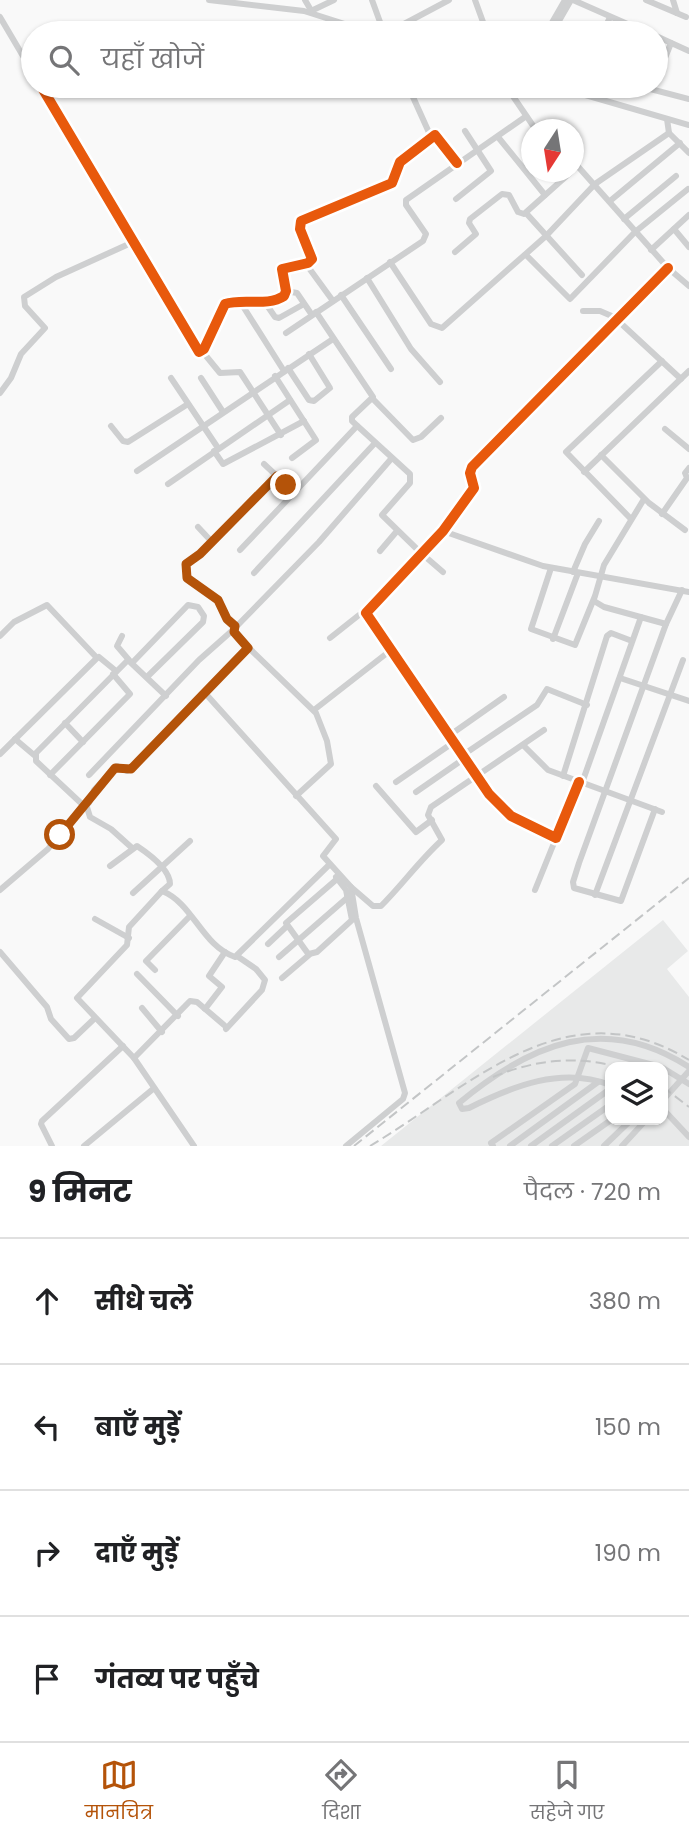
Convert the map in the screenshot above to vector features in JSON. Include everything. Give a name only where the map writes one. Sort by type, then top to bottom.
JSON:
[{"type":"street","points":[[209,0],[312,12],[338,21]]},
{"type":"street","points":[[305,0],[312,12]]},
{"type":"street","points":[[312,12],[334,0]]},
{"type":"street","points":[[372,0],[381,21]]},
{"type":"street","points":[[409,21],[449,0]]},
{"type":"street","points":[[475,0],[483,21]]},
{"type":"street","points":[[552,21],[565,0]]},
{"type":"street","points":[[559,21],[572,0],[619,21]]},
{"type":"street","points":[[590,9],[596,0]]},
{"type":"street","points":[[646,0],[686,17]]},
{"type":"street","points":[[673,0],[677,13]]},
{"type":"street","points":[[0,17],[21,53]]},
{"type":"street","points":[[608,21],[610,17]]},
{"type":"street","points":[[668,42],[689,51]]},
{"type":"street","points":[[668,50],[671,43]]},
{"type":"street","points":[[668,93],[689,99]]},
{"type":"street","points":[[48,98],[195,350],[202,351],[220,373],[240,372],[281,435]]},
{"type":"street","points":[[413,98],[431,137]]},
{"type":"street","points":[[286,333],[426,236],[406,205],[406,200],[526,117],[514,98]]},
{"type":"street","points":[[596,98],[689,125]]},
{"type":"street","points":[[667,119],[669,133],[689,153]]},
{"type":"street","points":[[456,199],[491,173],[466,131]]},
{"type":"street","points":[[390,262],[430,324],[438,329],[482,295],[526,255],[595,184],[669,133]]},
{"type":"street","points":[[286,291],[282,269],[306,264],[312,258],[300,222],[393,183],[397,165],[431,137],[436,136],[457,163]]},
{"type":"street","points":[[498,136],[545,195]]},
{"type":"street","points":[[610,201],[680,143]]},
{"type":"street","points":[[584,175],[595,184],[668,268],[689,286]]},
{"type":"street","points":[[624,219],[676,177]]},
{"type":"street","points":[[526,214],[558,182]]},
{"type":"street","points":[[526,255],[570,299],[635,232],[688,189]]},
{"type":"street","points":[[455,252],[476,234],[469,223],[470,219],[504,193],[520,213],[526,214],[582,275]]},
{"type":"street","points":[[652,250],[689,215]]},
{"type":"street","points":[[674,229],[689,247]]},
{"type":"street","points":[[0,393],[11,378],[21,354],[46,328],[24,303],[27,294],[56,277],[131,243]]},
{"type":"street","points":[[306,264],[333,301]]},
{"type":"street","points":[[556,838],[508,814],[478,776],[366,615],[368,607],[443,531],[472,491],[472,467],[668,268]]},
{"type":"street","points":[[367,278],[411,349],[440,382]]},
{"type":"street","points":[[202,351],[221,308],[239,300],[279,299],[286,291],[294,291],[333,339],[373,399],[413,440],[421,437],[441,418]]},
{"type":"street","points":[[341,295],[391,369]]},
{"type":"street","points":[[239,300],[286,370],[309,400],[314,401],[328,392],[327,383],[309,354]]},
{"type":"street","points":[[264,301],[275,317],[279,318],[304,304]]},
{"type":"street","points":[[583,311],[608,313],[619,320],[681,379]]},
{"type":"street","points":[[137,471],[333,339]]},
{"type":"street","points":[[631,519],[566,452],[662,361]]},
{"type":"street","points":[[584,472],[689,371]]},
{"type":"street","points":[[275,376],[316,442],[292,458]]},
{"type":"street","points":[[201,378],[223,412]]},
{"type":"street","points":[[171,379],[203,426],[223,464],[243,450],[262,446],[304,421]]},
{"type":"street","points":[[373,399],[352,418],[357,426],[411,477],[410,483],[383,512],[384,518],[443,572]]},
{"type":"street","points":[[168,484],[290,400]]},
{"type":"street","points":[[111,426],[123,441],[128,443],[188,404]]},
{"type":"street","points":[[240,550],[357,426]]},
{"type":"street","points":[[665,429],[689,449]]},
{"type":"street","points":[[254,573],[375,443]]},
{"type":"street","points":[[601,454],[644,499],[685,530]]},
{"type":"street","points":[[89,775],[319,542],[391,459]]},
{"type":"street","points":[[264,464],[294,492]]},
{"type":"street","points":[[662,514],[687,478],[685,473],[689,468]]},
{"type":"street","points":[[277,476],[212,542],[187,563],[186,575],[191,583],[218,600],[227,619],[248,648],[313,710],[323,727],[331,764],[296,796]]},
{"type":"street","points":[[551,568],[531,629],[572,645],[577,643],[594,601],[600,577],[644,499]]},
{"type":"street","points":[[553,639],[585,544],[599,521]]},
{"type":"street","points":[[198,527],[212,542]]},
{"type":"street","points":[[380,551],[397,531]]},
{"type":"street","points":[[443,531],[551,568],[686,591],[666,624],[605,791],[572,885],[595,895],[621,901],[658,811],[630,800],[605,791],[580,782],[563,776],[543,767],[523,745]]},
{"type":"street","points":[[594,601],[604,607],[666,624]]},
{"type":"street","points":[[0,636],[16,621],[47,605],[97,658],[0,754]]},
{"type":"street","points":[[34,755],[115,673],[131,661],[188,605],[198,607],[204,616],[203,622],[148,676]]},
{"type":"street","points":[[330,638],[359,615],[366,615]]},
{"type":"street","points":[[535,890],[580,782],[641,617]]},
{"type":"street","points":[[563,776],[608,634],[632,640]]},
{"type":"street","points":[[122,636],[117,646],[166,696]]},
{"type":"street","points":[[0,890],[48,849],[115,768],[131,769],[248,648]]},
{"type":"street","points":[[313,710],[391,650]]},
{"type":"street","points":[[50,775],[130,694],[99,657]]},
{"type":"street","points":[[595,895],[668,694],[683,660]]},
{"type":"street","points":[[620,678],[689,701]]},
{"type":"street","points":[[416,792],[537,705],[547,689],[587,705]]},
{"type":"street","points":[[205,693],[335,836],[335,843],[323,856],[331,867],[373,906],[381,906],[409,879],[415,864],[442,840],[428,815],[431,807],[544,730]]},
{"type":"street","points":[[450,735],[504,697]]},
{"type":"street","points":[[65,723],[83,742]]},
{"type":"street","points":[[15,739],[34,755],[36,761],[50,775],[84,804],[90,817],[111,829],[131,848]]},
{"type":"street","points":[[396,782],[454,742]]},
{"type":"street","points":[[376,786],[416,832],[432,820]]},
{"type":"street","points":[[133,893],[190,841]]},
{"type":"street","points":[[110,866],[137,846],[161,867],[171,881],[129,927],[129,939],[78,998],[134,1058],[194,1146]]},
{"type":"street","points":[[309,954],[317,952],[352,922],[348,897],[331,867]]},
{"type":"street","points":[[237,956],[331,867]]},
{"type":"street","points":[[268,944],[286,927],[286,923],[337,879]]},
{"type":"street","points":[[346,1146],[403,1099],[405,1093],[356,918],[351,887]]},
{"type":"street","points":[[134,1058],[178,1016],[190,1000],[225,1027],[262,990],[265,980],[256,969],[209,940],[190,916],[162,891]]},
{"type":"street","points":[[279,957],[348,897]]},
{"type":"street","points":[[155,970],[146,961],[190,916]]},
{"type":"street","points":[[95,919],[129,939]]},
{"type":"street","points":[[286,927],[309,954]]},
{"type":"street","points":[[0,952],[47,1007],[51,1019],[69,1040],[95,1018]]},
{"type":"street","points":[[205,1009],[222,987],[209,976],[225,952]]},
{"type":"street","points":[[282,978],[307,959],[309,954]]},
{"type":"street","points":[[136,974],[178,1016]]},
{"type":"street","points":[[142,1008],[162,1032]]},
{"type":"street","points":[[605,1085],[578,1077],[520,1085],[470,1108],[462,1109],[459,1103],[517,1061],[552,1044],[613,1038],[641,1043],[670,1055],[689,1069],[668,1094]]},
{"type":"street","points":[[52,1146],[41,1125],[42,1121],[123,1045]]},
{"type":"street","points":[[493,1146],[491,1143],[575,1084],[588,1048],[640,1062]]},
{"type":"street","points":[[668,1071],[689,1084]]},
{"type":"street","points":[[510,1146],[598,1082]]},
{"type":"street","points":[[84,1146],[153,1089]]},
{"type":"street","points":[[531,1146],[605,1091]]},
{"type":"street","points":[[552,1146],[605,1109]]},
{"type":"street","points":[[668,1114],[689,1138]]},
{"type":"street","points":[[574,1146],[605,1124]]},
{"type":"street","points":[[604,1146],[626,1125]]},
{"type":"street","points":[[622,1146],[641,1125]]},
{"type":"shaded area","points":[[663,920],[688,951],[667,969],[689,997],[689,1146],[381,1146]]},
{"type":"railway","points":[[354,1146],[689,878]]},
{"type":"railway","points":[[370,1146],[483,1073],[522,1052],[561,1038],[602,1033],[644,1040],[689,1060]]},
{"type":"railway","points":[[493,1077],[555,1061],[605,1064]]},
{"type":"railway","points":[[668,1091],[689,1107]]},
{"type":"cycle path","points":[[48,98],[199,352],[204,349],[225,304],[263,302],[284,296],[286,291],[282,269],[308,263],[312,259],[300,229],[301,221],[392,183],[400,162],[435,135],[457,163]]},
{"type":"cycle path","points":[[579,782],[556,838],[511,816],[489,794],[366,613],[443,531],[474,488],[470,473],[472,467],[668,268]]},
{"type":"route","points":[[60,835],[83,804],[90,802],[94,790],[117,766],[127,771],[131,769],[248,648],[234,632],[235,626],[227,619],[218,600],[187,578],[186,564],[200,554],[277,476],[286,485]]}]
